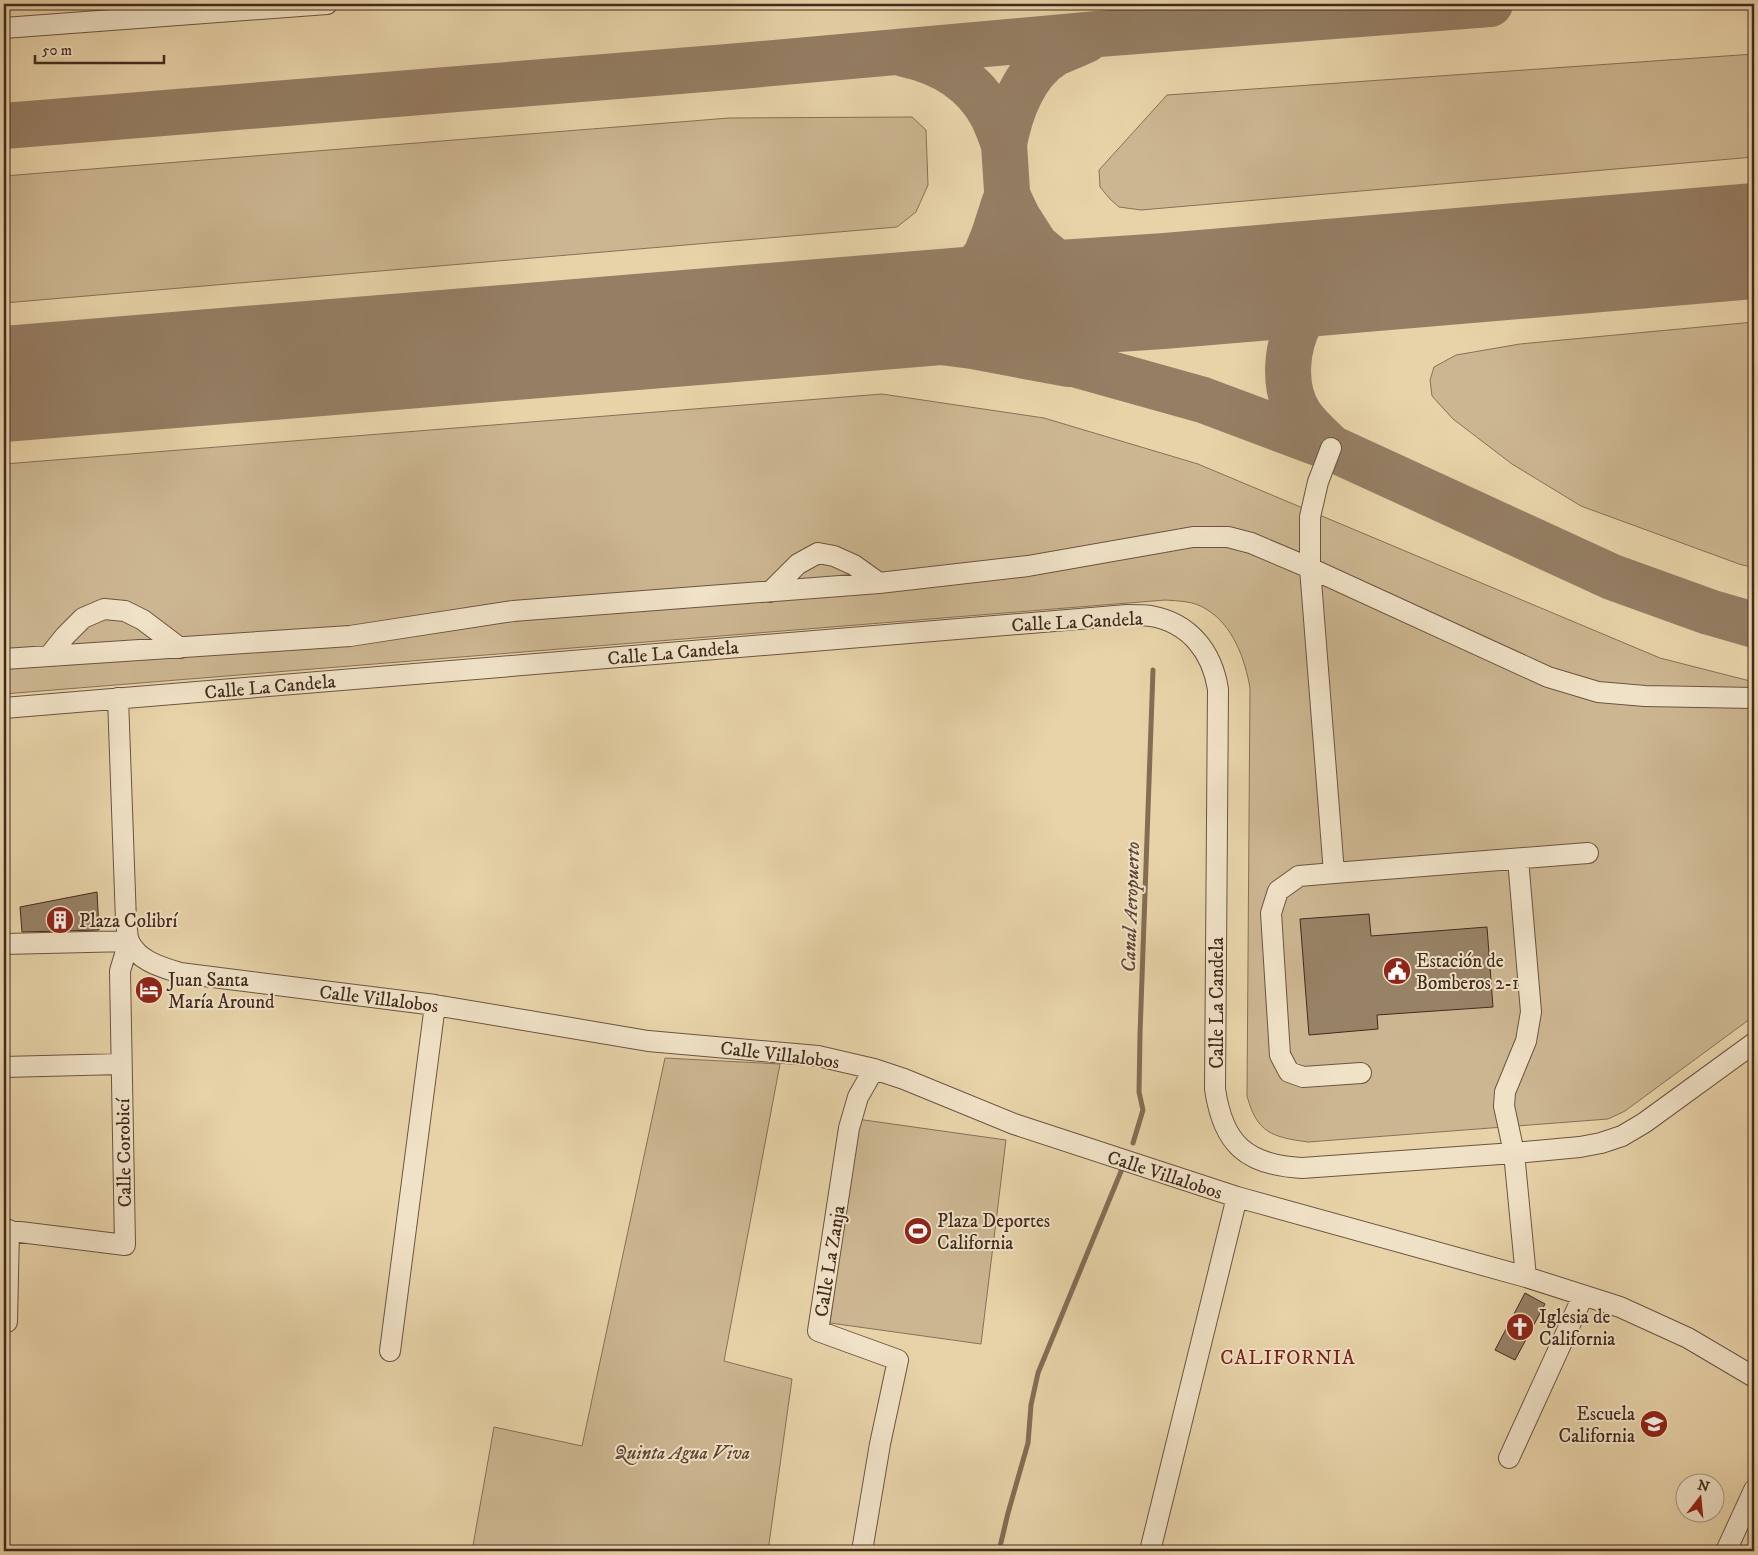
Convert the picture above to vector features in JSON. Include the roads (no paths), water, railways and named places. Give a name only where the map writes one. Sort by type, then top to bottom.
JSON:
[{"type":"street","points":[[4,28],[327,4]]},
{"type":"street","points":[[1332,448],[1318,482],[1310,517],[1310,568],[1334,873]]},
{"type":"street","points":[[4,659],[350,636],[513,612],[879,583],[1028,566],[1193,537],[1228,536],[1251,543],[1310,568],[1548,677],[1598,692],[1665,697],[1754,698]]},
{"type":"street","points":[[770,592],[798,564],[818,554],[834,556],[854,565],[879,583]]},
{"type":"street","points":[[49,656],[82,618],[104,609],[125,611],[143,620],[180,648]]},
{"type":"street","name":"Calle La Candela","points":[[4,708],[1127,615],[1152,616],[1171,622],[1188,632],[1209,657],[1215,672],[1218,689],[1215,1089],[1218,1108],[1224,1126],[1234,1142],[1249,1155],[1265,1163],[1302,1168],[1514,1153],[1580,1147],[1601,1143],[1622,1136],[1644,1123],[1754,1042]]},
{"type":"street","points":[[4,944],[129,941],[126,921],[118,698]]},
{"type":"street","points":[[1361,1072],[1303,1077],[1289,1072],[1280,1055],[1271,913],[1278,890],[1298,876],[1588,853]]},
{"type":"street","points":[[1518,859],[1531,1012],[1526,1041],[1505,1092],[1504,1106],[1514,1153],[1526,1277]]},
{"type":"street","name":"Calle Villalobos","points":[[129,941],[140,954],[154,965],[180,972],[435,1005],[648,1041],[818,1056],[874,1069],[904,1079],[1014,1124],[1237,1197],[1526,1277],[1620,1307],[1688,1338],[1754,1377]]},
{"type":"street","name":"Calle Corobicí","points":[[6,1230],[125,1245],[120,971],[129,941]]},
{"type":"street","points":[[390,1351],[435,1005]]},
{"type":"street","points":[[4,1067],[121,1064]]},
{"type":"street","name":"Calle La Zanja","points":[[862,1551],[880,1444],[898,1360],[818,1331],[849,1128],[858,1097],[874,1069]]},
{"type":"street","points":[[1150,1551],[1237,1197]]},
{"type":"street","points":[[6,1230],[7,1322]]},
{"type":"street","points":[[1509,1458],[1583,1296]]},
{"type":"street","points":[[1726,1551],[1754,1490]]},
{"type":"waterway","name":"Canal Aeropuerto","points":[[1133,1143],[1143,1110],[1139,1092],[1140,1034],[1153,670]]},
{"type":"waterway","points":[[999,1551],[1028,1443],[1031,1405],[1038,1373],[1122,1169]]},
{"type":"place","name":"Plaza Colibrí","points":[[60,920]]},
{"type":"place","name":"Estación de Bomberos 2-1","points":[[1397,971]]},
{"type":"place","name":"Juan Santa María Around","points":[[149,990]]},
{"type":"place","name":"Plaza Deportes California","points":[[918,1231]]},
{"type":"place","name":"Iglesia de California","points":[[1520,1327]]},
{"type":"place","name":"Escuela California","points":[[1654,1424]]},
{"type":"district","name":"CALIFORNIA","points":[[1288,1357]]},
{"type":"park label","name":"Quinta Agua Viva","points":[[682,1452]]}]
